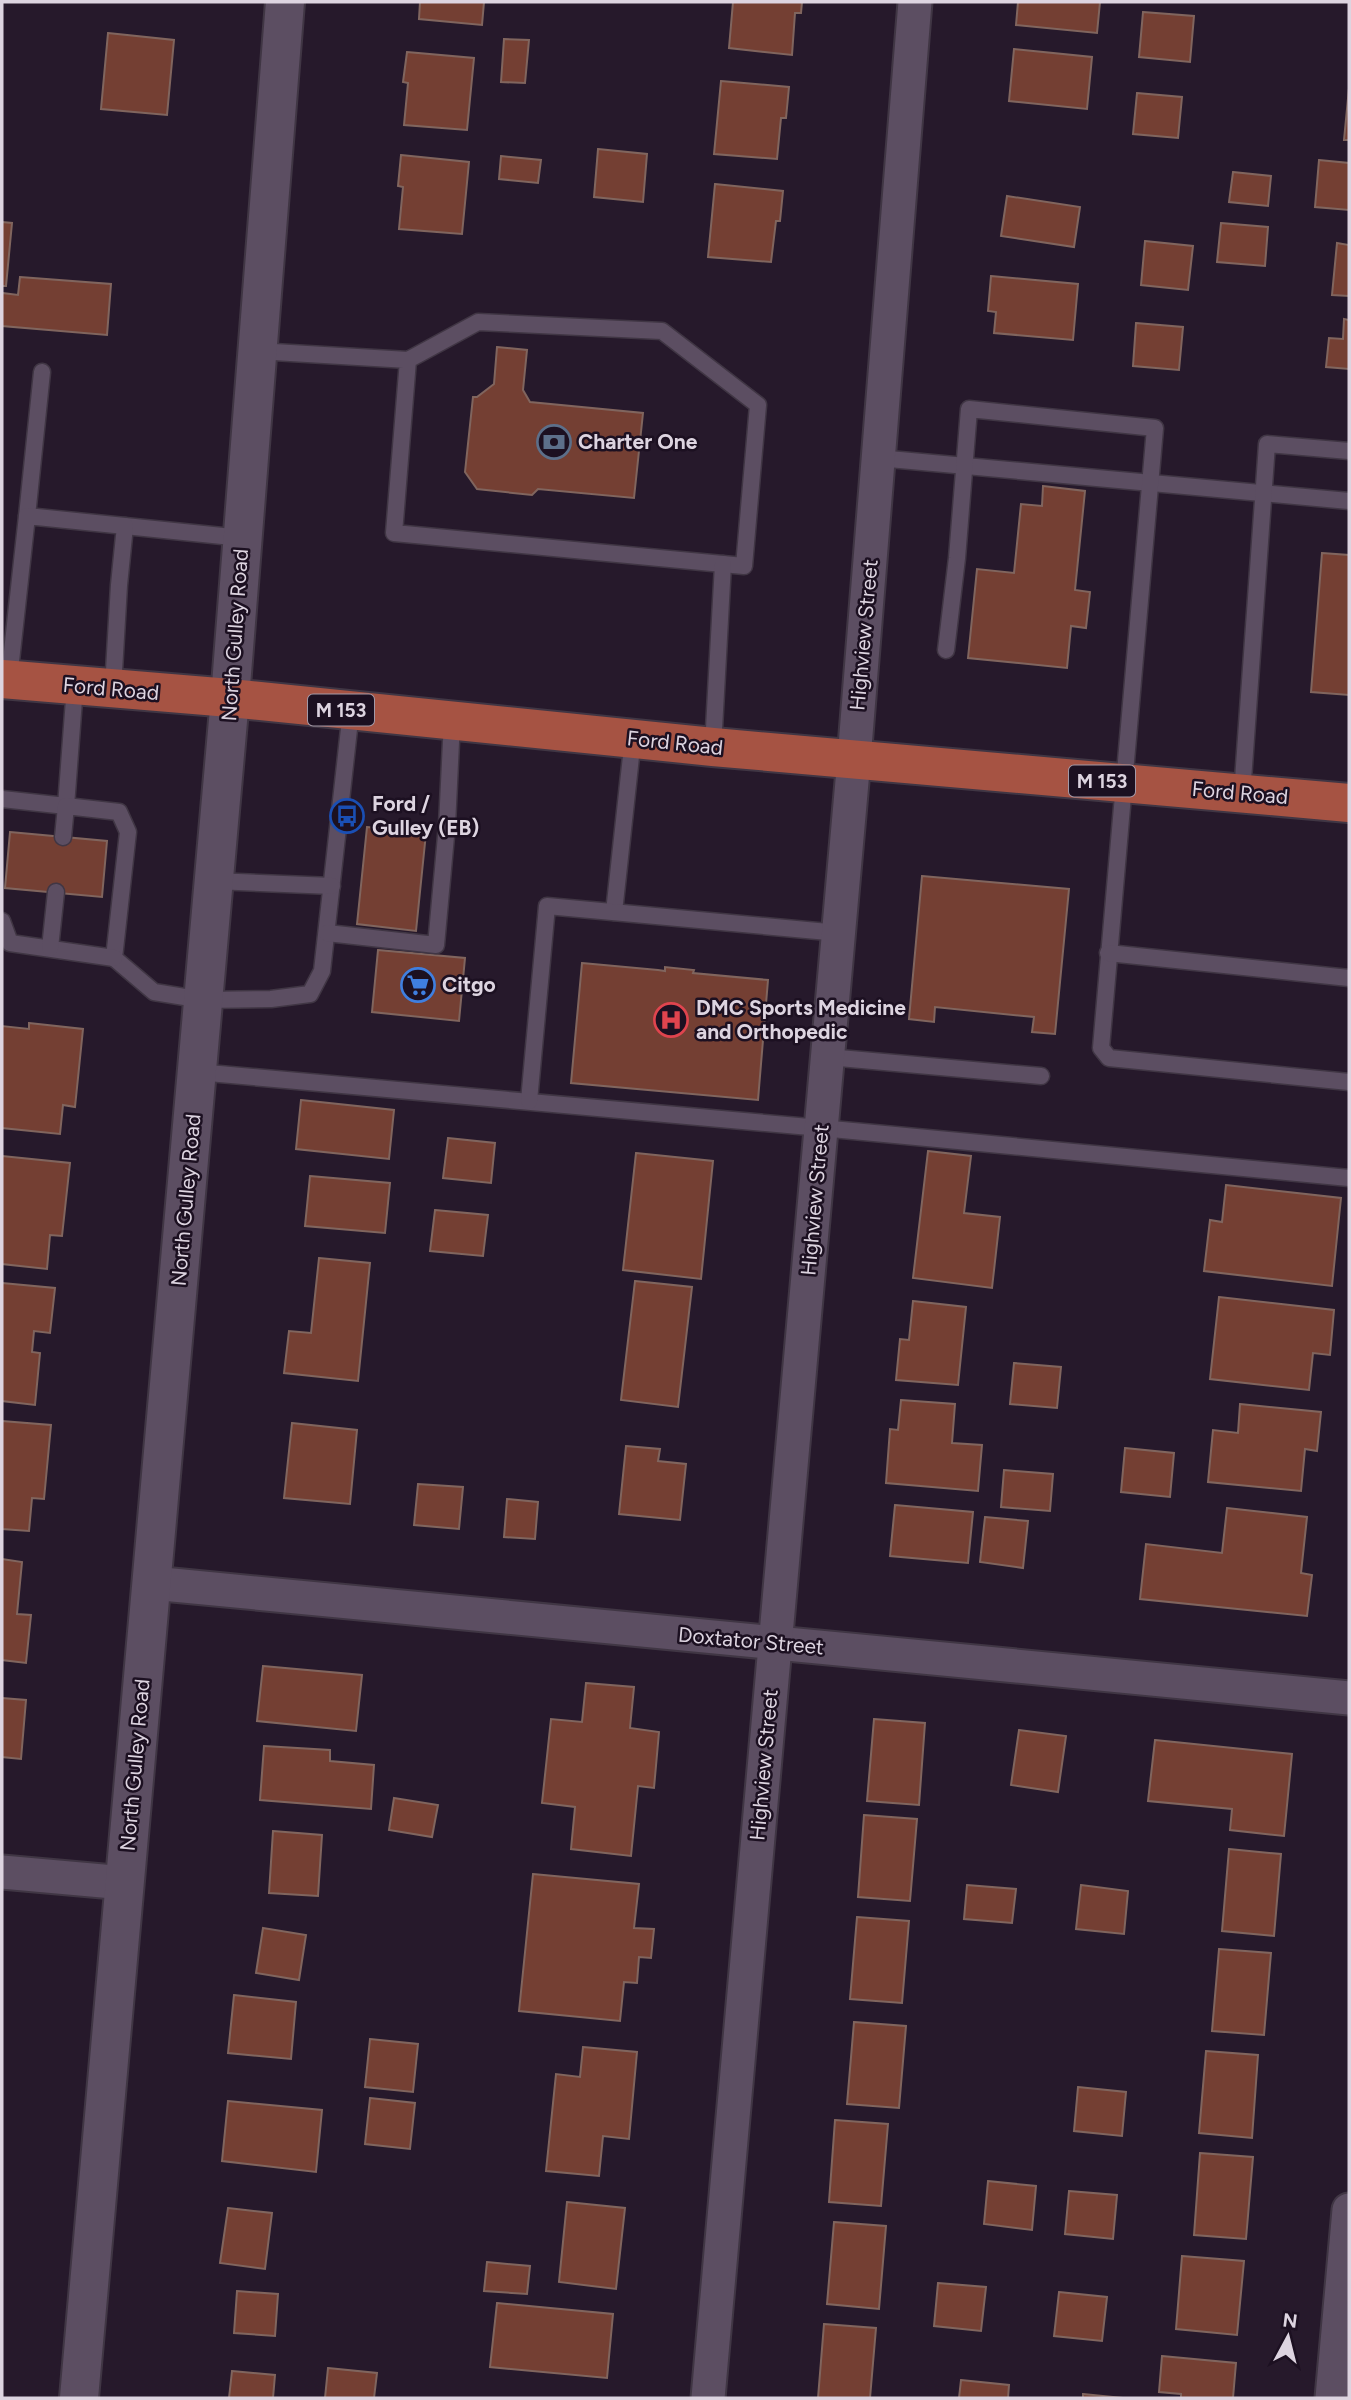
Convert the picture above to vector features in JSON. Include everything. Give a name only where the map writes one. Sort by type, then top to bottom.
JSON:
[{"type":"main road","name":"Ford Road","points":[[6,679],[230,698],[713,747],[1349,803]]},
{"type":"street","name":"North Gulley Road","points":[[79,2398],[230,698],[285,2]]},
{"type":"street","name":"Highview Street","points":[[708,2398],[839,933],[915,2]]},
{"type":"street","name":"Doxtator Street","points":[[152,1583],[1349,1698]]},
{"type":"street","points":[[2,1872],[125,1883]]},
{"type":"street","points":[[1332,2398],[1349,2210]]},
{"type":"lane","points":[[257,351],[408,360],[478,322],[662,331],[758,405],[744,566],[394,533],[408,360]]},
{"type":"lane","points":[[6,679],[42,372]]},
{"type":"lane","points":[[946,650],[957,558],[969,409],[1155,428],[1101,1048],[1109,1058],[1349,1082]]},
{"type":"lane","points":[[1242,794],[1268,444],[1349,452]]},
{"type":"lane","points":[[878,458],[1349,501]]},
{"type":"lane","points":[[27,516],[242,538]]},
{"type":"lane","points":[[113,688],[125,526]]},
{"type":"lane","points":[[713,747],[723,564]]},
{"type":"lane","points":[[63,836],[75,686]]},
{"type":"lane","points":[[2,921],[10,943],[114,958],[155,992],[203,1000],[271,999],[310,993],[322,971],[351,710]]},
{"type":"lane","points":[[327,933],[436,945],[447,825],[452,721]]},
{"type":"lane","points":[[614,912],[634,738]]},
{"type":"lane","points":[[2,805],[66,806],[120,812],[128,832],[114,958]]},
{"type":"lane","points":[[214,881],[332,886]]},
{"type":"lane","points":[[50,948],[56,892]]},
{"type":"lane","points":[[529,1101],[547,906],[839,933]]},
{"type":"lane","points":[[1108,953],[1349,978]]},
{"type":"lane","points":[[828,1057],[1041,1076]]},
{"type":"lane","points":[[197,1072],[1349,1178]]},
{"type":"building","points":[[420,2],[484,2],[482,25],[419,19]]},
{"type":"building","points":[[733,2],[802,2],[801,13],[795,13],[792,55],[729,48]]},
{"type":"building","points":[[1018,2],[1100,2],[1097,33],[1016,25]]},
{"type":"building","points":[[1143,12],[1194,16],[1190,62],[1139,57]]},
{"type":"building","points":[[108,33],[174,40],[167,115],[101,109]]},
{"type":"building","points":[[504,39],[529,40],[525,83],[501,82]]},
{"type":"building","points":[[1014,49],[1092,57],[1087,109],[1009,101]]},
{"type":"building","points":[[407,52],[474,58],[467,130],[404,125],[408,83],[403,82]]},
{"type":"building","points":[[721,81],[789,87],[786,118],[781,118],[777,159],[714,154]]},
{"type":"building","points":[[1349,88],[1349,140],[1344,140]]},
{"type":"building","points":[[1137,93],[1182,97],[1178,138],[1133,134]]},
{"type":"building","points":[[598,149],[647,154],[643,202],[594,197]]},
{"type":"building","points":[[401,155],[469,162],[462,234],[399,229],[403,187],[398,186]]},
{"type":"building","points":[[501,156],[541,160],[538,183],[499,179]]},
{"type":"building","points":[[1319,160],[1349,163],[1349,210],[1315,207]]},
{"type":"building","points":[[1233,172],[1271,176],[1268,206],[1229,202]]},
{"type":"building","points":[[715,184],[783,191],[771,262],[708,257]]},
{"type":"building","points":[[1007,196],[1080,207],[1074,247],[1001,236]]},
{"type":"building","points":[[2,222],[12,223],[6,286],[2,286]]},
{"type":"building","points":[[1221,223],[1268,227],[1265,266],[1217,262]]},
{"type":"building","points":[[1145,241],[1193,246],[1188,290],[1141,285]]},
{"type":"building","points":[[1337,243],[1349,245],[1349,296],[1332,295]]},
{"type":"building","points":[[991,276],[1078,284],[1073,340],[994,333],[996,312],[988,311]]},
{"type":"building","points":[[20,277],[111,284],[107,335],[2,326],[2,293],[18,295]]},
{"type":"building","points":[[1344,319],[1349,320],[1349,369],[1326,367],[1329,338],[1343,339]]},
{"type":"building","points":[[1136,323],[1183,327],[1179,370],[1133,366]]},
{"type":"building","name":"Charter One","points":[[497,347],[527,350],[523,390],[530,402],[643,413],[634,498],[538,489],[532,495],[477,489],[465,472],[473,397],[477,397],[494,384]]},
{"type":"building","points":[[1043,486],[1085,491],[1075,590],[1090,592],[1086,628],[1071,626],[1067,668],[968,658],[977,569],[1014,573],[1021,504],[1042,506]]},
{"type":"building","points":[[1322,553],[1349,555],[1349,695],[1311,692]]},
{"type":"building","points":[[367,827],[426,833],[416,931],[357,924]]},
{"type":"building","points":[[10,832],[107,841],[102,897],[5,888]]},
{"type":"building","points":[[922,876],[1069,889],[1055,1034],[1032,1032],[1034,1017],[935,1007],[934,1022],[909,1019]]},
{"type":"building","name":"Citgo","points":[[378,950],[465,958],[459,1021],[372,1012]]},
{"type":"building","name":"DMC Sports Medicine and Orthopedic","points":[[582,963],[665,971],[665,967],[694,970],[693,973],[768,980],[758,1100],[571,1083]]},
{"type":"building","points":[[29,1023],[83,1029],[75,1107],[63,1105],[60,1134],[2,1128],[2,1026],[29,1029]]},
{"type":"building","points":[[301,1100],[394,1110],[389,1159],[296,1149]]},
{"type":"building","points":[[448,1138],[495,1143],[491,1183],[443,1178]]},
{"type":"building","points":[[928,1151],[971,1156],[964,1213],[1000,1217],[992,1288],[913,1278]]},
{"type":"building","points":[[636,1153],[713,1161],[701,1279],[623,1270]]},
{"type":"building","points":[[2,1156],[70,1163],[62,1236],[50,1235],[47,1269],[2,1264]]},
{"type":"building","points":[[310,1176],[390,1183],[385,1233],[305,1226]]},
{"type":"building","points":[[1226,1185],[1341,1198],[1332,1286],[1204,1271],[1210,1220],[1222,1222]]},
{"type":"building","points":[[435,1210],[488,1215],[483,1256],[430,1251]]},
{"type":"building","points":[[319,1258],[370,1263],[358,1381],[284,1373],[289,1331],[311,1333]]},
{"type":"building","points":[[635,1281],[692,1287],[678,1407],[621,1400]]},
{"type":"building","points":[[2,1283],[55,1288],[50,1333],[34,1331],[32,1352],[40,1353],[35,1405],[2,1401]]},
{"type":"building","points":[[1219,1297],[1334,1310],[1330,1355],[1313,1353],[1309,1390],[1210,1379]]},
{"type":"building","points":[[913,1301],[966,1307],[958,1385],[896,1380],[900,1339],[909,1340]]},
{"type":"building","points":[[1014,1363],[1061,1367],[1057,1408],[1010,1404]]},
{"type":"building","points":[[901,1400],[955,1404],[952,1443],[982,1445],[978,1491],[886,1483],[890,1429],[898,1430]]},
{"type":"building","points":[[1240,1404],[1321,1412],[1317,1451],[1305,1449],[1301,1491],[1208,1482],[1213,1430],[1238,1433]]},
{"type":"building","points":[[2,1421],[51,1425],[44,1499],[32,1498],[29,1531],[2,1529]]},
{"type":"building","points":[[292,1423],[357,1430],[350,1504],[284,1498]]},
{"type":"building","points":[[626,1446],[660,1449],[658,1461],[686,1464],[680,1520],[619,1514]]},
{"type":"building","points":[[1125,1448],[1174,1453],[1170,1497],[1121,1492]]},
{"type":"building","points":[[1004,1470],[1053,1474],[1050,1511],[1001,1507]]},
{"type":"building","points":[[418,1484],[463,1487],[459,1529],[414,1525]]},
{"type":"building","points":[[507,1499],[538,1502],[535,1539],[504,1537]]},
{"type":"building","points":[[895,1505],[973,1512],[968,1563],[890,1556]]},
{"type":"building","points":[[1227,1508],[1307,1517],[1301,1573],[1312,1575],[1307,1616],[1140,1599],[1146,1544],[1222,1553]]},
{"type":"building","points":[[985,1517],[1028,1521],[1023,1568],[980,1562]]},
{"type":"building","points":[[2,1559],[22,1562],[17,1614],[31,1615],[26,1663],[2,1660]]},
{"type":"building","points":[[263,1666],[362,1675],[356,1731],[257,1721]]},
{"type":"building","points":[[586,1683],[634,1687],[630,1728],[659,1732],[654,1788],[638,1786],[631,1856],[571,1849],[575,1807],[542,1803],[551,1719],[582,1722]]},
{"type":"building","points":[[2,1698],[26,1700],[21,1759],[2,1757]]},
{"type":"building","points":[[874,1719],[925,1723],[919,1805],[867,1801]]},
{"type":"building","points":[[1019,1730],[1066,1736],[1058,1792],[1011,1785]]},
{"type":"building","points":[[1155,1740],[1292,1754],[1284,1836],[1230,1830],[1232,1809],[1148,1801]]},
{"type":"building","points":[[264,1746],[330,1750],[330,1761],[374,1765],[371,1809],[260,1800]]},
{"type":"building","points":[[394,1798],[438,1805],[432,1837],[389,1830]]},
{"type":"building","points":[[864,1815],[917,1819],[910,1901],[858,1897]]},
{"type":"building","points":[[273,1831],[322,1835],[318,1896],[269,1893]]},
{"type":"building","points":[[1229,1849],[1281,1854],[1274,1936],[1222,1931]]},
{"type":"building","points":[[533,1874],[639,1884],[634,1928],[654,1929],[651,1958],[639,1957],[637,1983],[624,1982],[620,2021],[519,2011]]},
{"type":"building","points":[[967,1885],[1016,1889],[1012,1923],[964,1919]]},
{"type":"building","points":[[1081,1885],[1128,1891],[1124,1934],[1076,1929]]},
{"type":"building","points":[[857,1917],[909,1921],[902,2003],[850,1999]]},
{"type":"building","points":[[263,1928],[306,1935],[299,1980],[256,1973]]},
{"type":"building","points":[[1219,1949],[1271,1953],[1264,2035],[1212,2031]]},
{"type":"building","points":[[234,1995],[296,2002],[291,2059],[228,2053]]},
{"type":"building","points":[[854,2022],[906,2026],[899,2108],[847,2104]]},
{"type":"building","points":[[370,2039],[418,2044],[413,2092],[365,2087]]},
{"type":"building","points":[[583,2047],[637,2052],[629,2139],[603,2136],[599,2176],[546,2171],[556,2074],[580,2077]]},
{"type":"building","points":[[1206,2051],[1258,2055],[1252,2138],[1199,2133]]},
{"type":"building","points":[[1078,2087],[1126,2092],[1122,2136],[1074,2131]]},
{"type":"building","points":[[370,2098],[415,2103],[410,2149],[365,2144]]},
{"type":"building","points":[[228,2101],[322,2110],[316,2172],[222,2161]]},
{"type":"building","points":[[835,2120],[888,2124],[881,2206],[829,2202]]},
{"type":"building","points":[[1200,2153],[1253,2157],[1246,2239],[1194,2235]]},
{"type":"building","points":[[988,2181],[1036,2186],[1032,2230],[984,2224]]},
{"type":"building","points":[[1069,2191],[1117,2195],[1113,2239],[1065,2234]]},
{"type":"building","points":[[567,2202],[625,2208],[616,2289],[559,2282]]},
{"type":"building","points":[[228,2208],[272,2213],[265,2269],[220,2263]]},
{"type":"building","points":[[834,2222],[886,2226],[879,2309],[827,2304]]},
{"type":"building","points":[[1182,2256],[1244,2261],[1237,2335],[1176,2329]]},
{"type":"building","points":[[487,2262],[530,2266],[527,2294],[484,2291]]},
{"type":"building","points":[[938,2283],[986,2287],[981,2331],[934,2326]]},
{"type":"building","points":[[237,2291],[278,2294],[275,2336],[234,2333]]},
{"type":"building","points":[[1059,2292],[1107,2297],[1102,2341],[1054,2336]]},
{"type":"building","points":[[497,2303],[613,2314],[607,2378],[490,2367]]},
{"type":"building","points":[[824,2324],[876,2328],[870,2398],[818,2398]]},
{"type":"building","points":[[1162,2356],[1236,2363],[1233,2398],[1181,2398],[1181,2394],[1159,2392]]},
{"type":"building","points":[[328,2368],[377,2373],[374,2398],[325,2398]]},
{"type":"building","points":[[232,2371],[275,2375],[273,2398],[229,2398]]},
{"type":"building","points":[[961,2380],[1009,2385],[1008,2398],[959,2398]]},
{"type":"building","points":[[1083,2394],[1123,2398],[1083,2398]]},
{"type":"place","name":"Charter One","points":[[554,442]]},
{"type":"place","name":"Ford / Gulley (EB)","points":[[347,816]]},
{"type":"place","name":"Citgo","points":[[418,985]]},
{"type":"place","name":"DMC Sports Medicine and Orthopedic","points":[[671,1020]]}]
